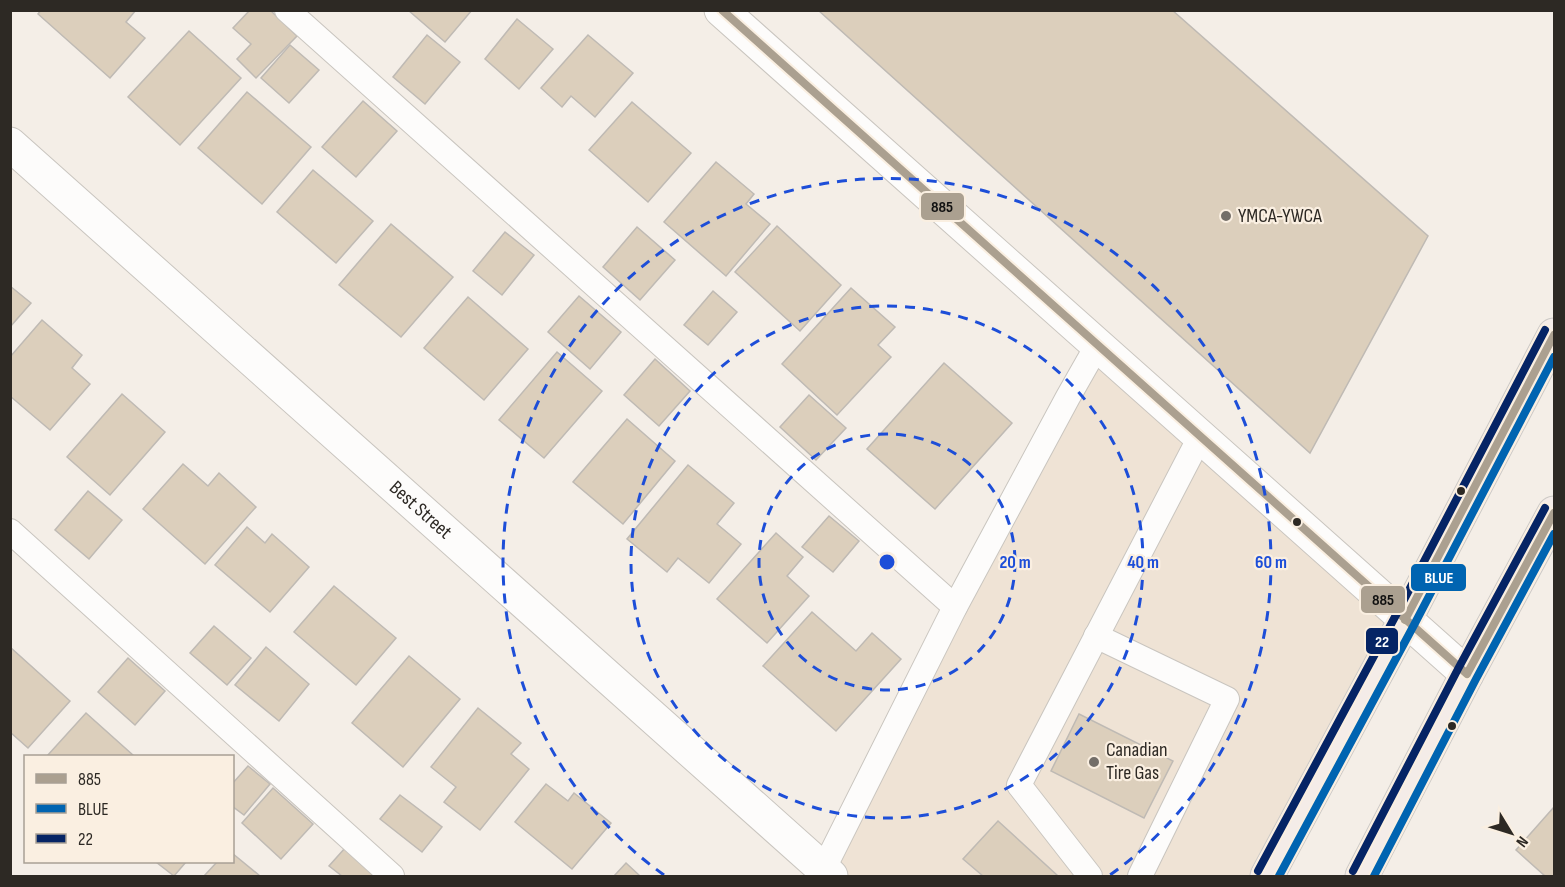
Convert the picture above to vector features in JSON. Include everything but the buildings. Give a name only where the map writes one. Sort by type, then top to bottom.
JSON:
[{"type":"highway","points":[[1266,876],[1405,620],[1554,335]]},
{"type":"highway","points":[[1362,876],[1554,513]]},
{"type":"street","points":[[721,10],[1467,674]]},
{"type":"street","name":"Best Street","points":[[10,144],[825,874]]},
{"type":"lane","points":[[287,10],[955,608]]},
{"type":"lane","points":[[825,874],[955,608],[1097,346]]},
{"type":"lane","points":[[1090,876],[1019,785],[1200,437]]},
{"type":"lane","points":[[10,531],[392,876]]},
{"type":"lane","points":[[1096,636],[1227,699],[1140,876]]},
{"type":"shaded area","points":[[1097,346],[1405,620],[1267,876],[820,876]]},
{"type":"transit line","name":"885","points":[[722,10],[1467,674],[1554,513]]},
{"type":"transit line","name":"22","points":[[1258,871],[1396,615],[1545,330]]},
{"type":"transit line","name":"885","points":[[1405,620],[1554,335]]},
{"type":"transit line","name":"BLUE","points":[[1279,876],[1554,357]]},
{"type":"transit line","name":"22","points":[[1353,871],[1545,508]]},
{"type":"transit line","name":"BLUE","points":[[1374,876],[1554,534]]},
{"type":"place","name":"YMCA-YWCA","points":[[1226,216]]},
{"type":"place","name":"Canadian Tire Gas","points":[[1094,762]]}]
